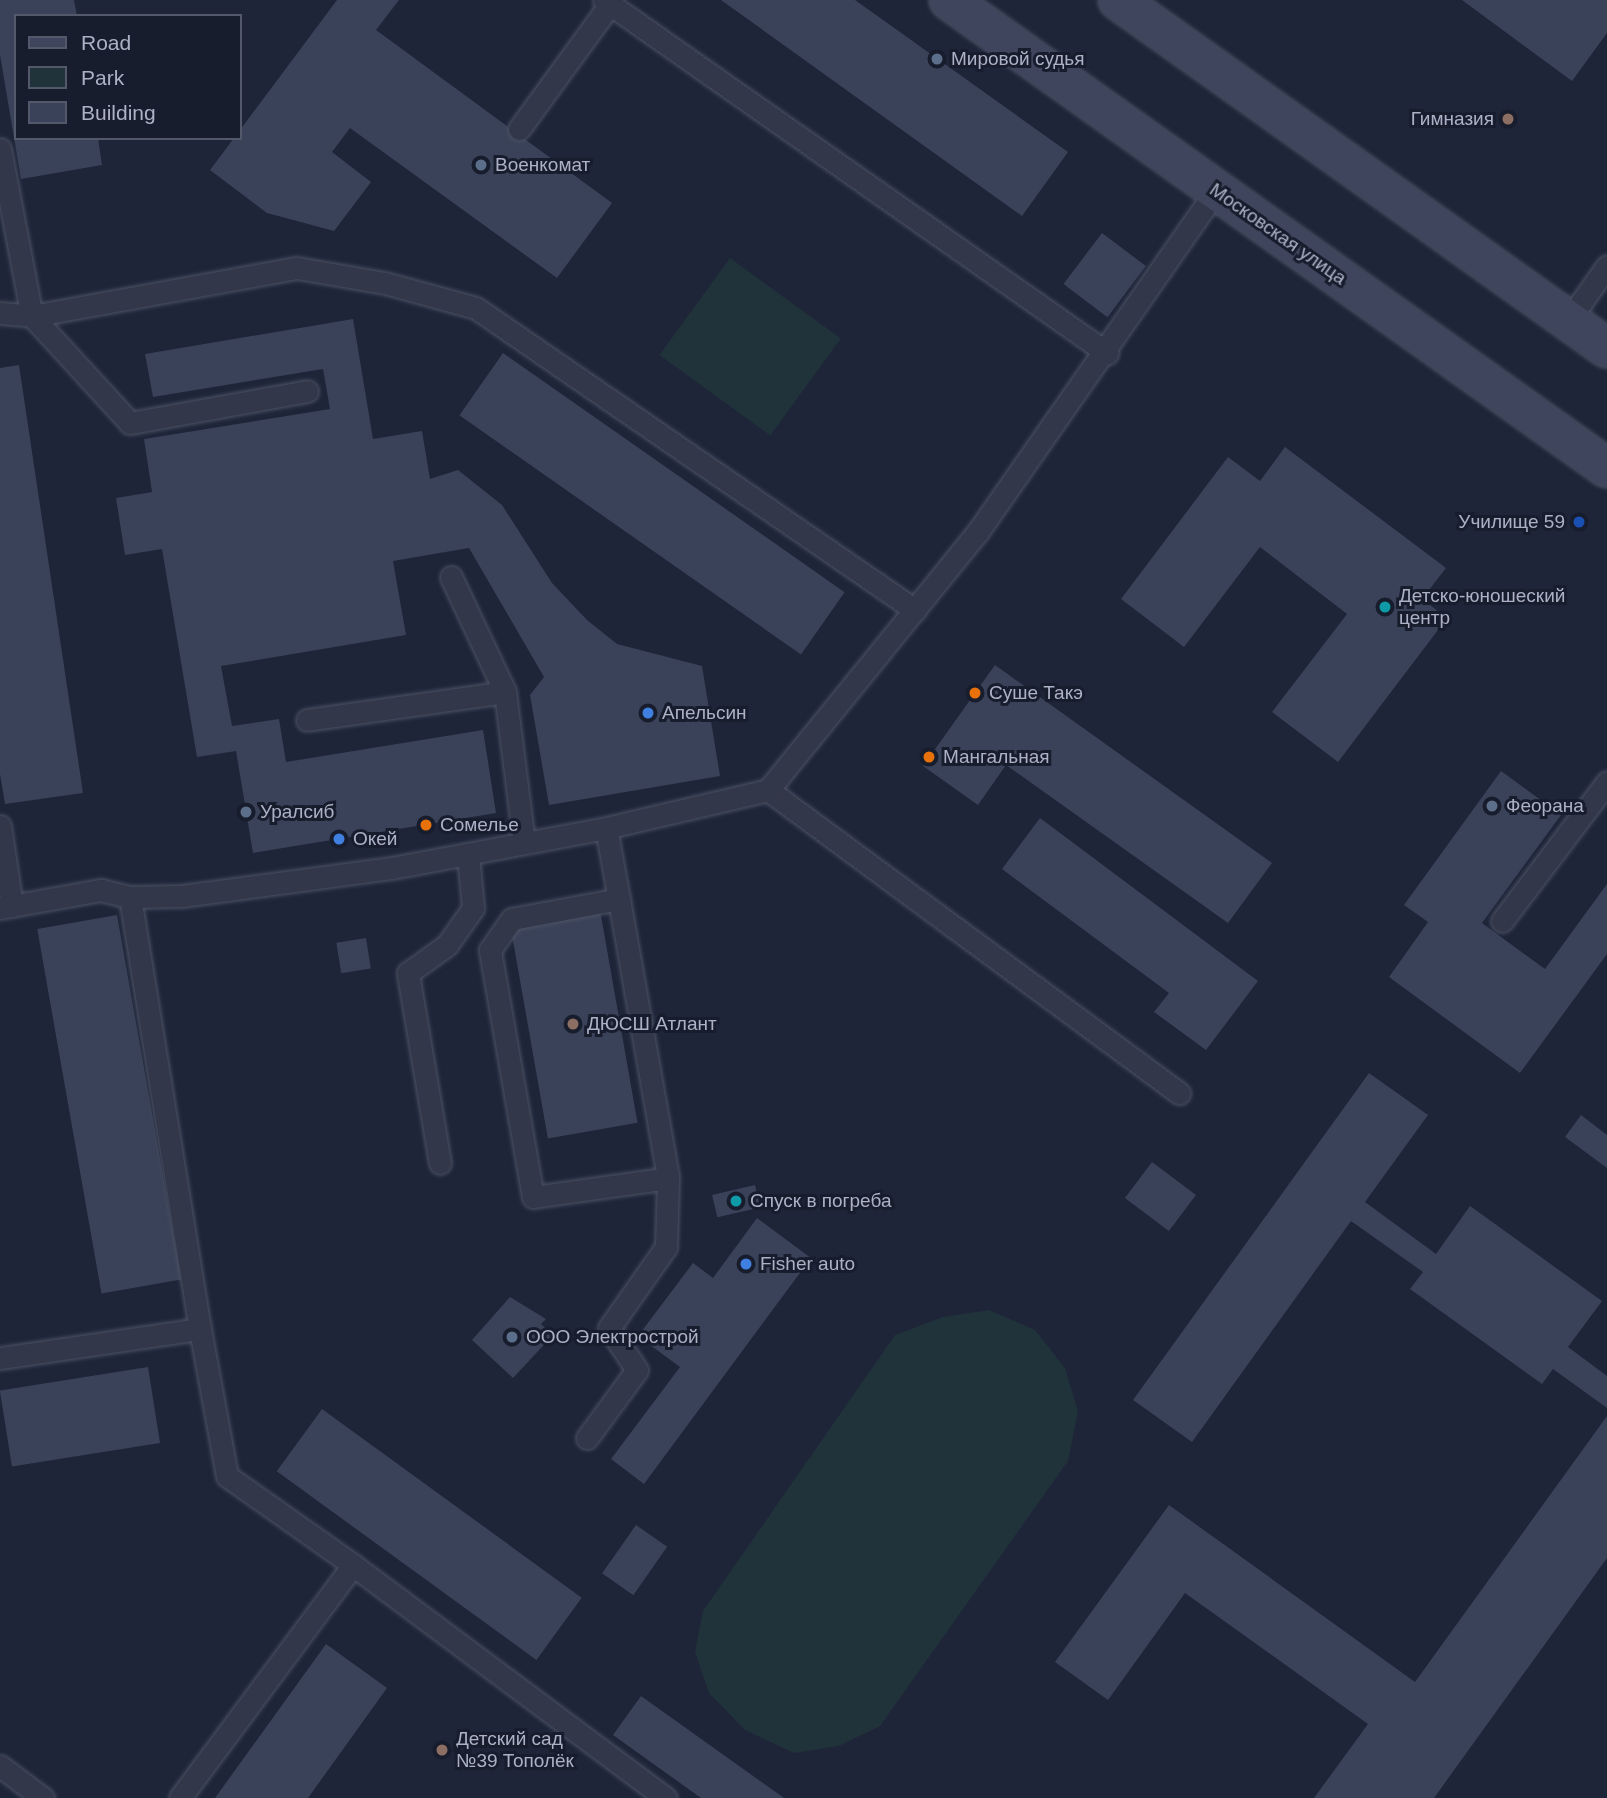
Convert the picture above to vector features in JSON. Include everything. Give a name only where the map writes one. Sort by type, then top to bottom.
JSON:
[{"type":"main road","name":"Московская улица","points":[[949,0],[1607,468]]},
{"type":"main road","points":[[1118,0],[1607,348]]},
{"type":"lane","points":[[519,129],[607,2],[1107,353]]},
{"type":"lane","points":[[0,149],[32,316],[130,423],[307,391]]},
{"type":"lane","points":[[0,825],[6,907],[101,890],[130,897],[182,896],[468,855],[606,828],[768,790],[915,610],[1107,353],[1216,191]]},
{"type":"lane","points":[[1568,321],[1607,266]]},
{"type":"lane","points":[[0,313],[32,316],[297,268],[386,283],[476,309],[915,610]]},
{"type":"lane","points":[[451,577],[505,692],[524,842]]},
{"type":"lane","points":[[307,720],[505,692]]},
{"type":"lane","points":[[1502,921],[1607,782]]},
{"type":"lane","points":[[768,790],[1179,1093]]},
{"type":"lane","points":[[587,1438],[637,1370],[609,1328],[666,1247],[668,1178],[606,828]]},
{"type":"lane","points":[[440,1163],[408,973],[447,945],[473,908],[468,855]]},
{"type":"lane","points":[[130,897],[200,1329],[227,1476],[353,1565],[666,1798]]},
{"type":"lane","points":[[620,898],[512,919],[490,950],[533,1198],[668,1178]]},
{"type":"lane","points":[[0,1357],[200,1329]]},
{"type":"lane","points":[[180,1798],[353,1565]]},
{"type":"lane","points":[[0,1766],[43,1798]]},
{"type":"green space","points":[[730,258],[841,339],[770,436],[659,355]]},
{"type":"green space","points":[[989,1310],[1035,1330],[1065,1368],[1078,1411],[1068,1461],[880,1726],[839,1746],[794,1753],[745,1730],[709,1693],[695,1652],[703,1611],[895,1335],[943,1317]]},
{"type":"building","points":[[0,0],[74,0],[77,14],[14,14],[14,138],[0,55]]},
{"type":"building","points":[[337,0],[399,0],[376,30],[612,203],[557,278],[350,128],[332,152],[371,182],[334,231],[267,213],[210,170],[232,140],[242,140],[242,127]]},
{"type":"building","points":[[721,0],[855,0],[1068,152],[1022,216]]},
{"type":"building","points":[[1462,0],[1607,0],[1607,33],[1572,81]]},
{"type":"building","points":[[14,140],[98,140],[102,165],[21,179]]},
{"type":"building","points":[[1102,233],[1146,266],[1107,317],[1063,284]]},
{"type":"building","points":[[353,319],[373,439],[422,431],[430,479],[458,470],[502,505],[552,583],[587,620],[617,644],[702,666],[720,776],[549,805],[530,695],[544,677],[469,548],[393,561],[406,635],[221,666],[232,726],[279,719],[286,762],[483,730],[496,813],[253,853],[236,751],[197,757],[162,549],[125,555],[116,498],[152,492],[144,439],[330,409],[323,369],[153,397],[145,354]]},
{"type":"building","points":[[503,353],[845,592],[801,654],[459,415]]},
{"type":"building","points":[[19,365],[83,793],[5,804],[0,774],[0,368]]},
{"type":"building","name":"Детско-юношеский центр","points":[[1285,447],[1446,568],[1422,599],[1447,618],[1338,762],[1272,712],[1347,614],[1260,547],[1184,647],[1121,599],[1228,457],[1260,481]]},
{"type":"building","points":[[995,665],[1272,863],[1228,923],[1006,765],[978,805],[923,766]]},
{"type":"building","points":[[1501,771],[1561,815],[1482,923],[1545,969],[1607,884],[1607,954],[1520,1073],[1389,977],[1428,922],[1404,905]]},
{"type":"building","points":[[1040,818],[1258,981],[1206,1050],[1154,1012],[1169,993],[1002,869]]},
{"type":"building","name":"ДЮСШ Атлант","points":[[600,910],[638,1123],[548,1139],[510,926]]},
{"type":"building","points":[[117,915],[181,1279],[101,1293],[37,929]]},
{"type":"building","points":[[366,938],[371,969],[341,973],[336,943]]},
{"type":"building","points":[[1369,1073],[1428,1115],[1365,1202],[1436,1254],[1470,1206],[1602,1301],[1568,1347],[1607,1376],[1607,1408],[1553,1369],[1542,1384],[1410,1289],[1423,1272],[1351,1221],[1192,1442],[1133,1400]]},
{"type":"building","points":[[1581,1115],[1607,1135],[1607,1168],[1565,1137]]},
{"type":"building","points":[[1152,1162],[1196,1195],[1169,1231],[1125,1198]]},
{"type":"building","name":"Спуск в погреба","points":[[755,1185],[760,1207],[717,1217],[712,1195]]},
{"type":"building","points":[[757,1218],[811,1258],[644,1484],[611,1459],[680,1367],[638,1336],[693,1263],[713,1278]]},
{"type":"building","name":"ООО Электрострой","points":[[510,1297],[546,1319],[541,1324],[553,1335],[513,1378],[472,1340]]},
{"type":"building","points":[[148,1367],[160,1443],[12,1467],[0,1390]]},
{"type":"building","points":[[322,1409],[582,1598],[536,1660],[277,1471]]},
{"type":"building","points":[[1607,1416],[1607,1558],[1434,1798],[1314,1798],[1368,1724],[1185,1593],[1108,1700],[1055,1662],[1169,1505],[1415,1682]]},
{"type":"building","points":[[636,1525],[667,1547],[633,1595],[602,1573]]},
{"type":"building","points":[[326,1644],[387,1688],[308,1798],[215,1798]]},
{"type":"building","points":[[641,1696],[784,1798],[701,1798],[613,1735]]},
{"type":"place","name":"Мировой судья","points":[[937,59]]},
{"type":"place","name":"Гимназия","points":[[1508,119]]},
{"type":"place","name":"Военкомат","points":[[481,165]]},
{"type":"place","name":"Училище 59","points":[[1579,522]]},
{"type":"place","name":"Детско-юношеский центр","points":[[1385,607]]},
{"type":"place","name":"Суше Такэ","points":[[975,693]]},
{"type":"place","name":"Апельсин","points":[[648,713]]},
{"type":"place","name":"Мангальная","points":[[929,757]]},
{"type":"place","name":"Феорана","points":[[1492,806]]},
{"type":"place","name":"Уралсиб","points":[[246,812]]},
{"type":"place","name":"Сомелье","points":[[426,825]]},
{"type":"place","name":"Окей","points":[[339,839]]},
{"type":"place","name":"ДЮСШ Атлант","points":[[573,1024]]},
{"type":"place","name":"Спуск в погреба","points":[[736,1201]]},
{"type":"place","name":"Fisher auto","points":[[746,1264]]},
{"type":"place","name":"ООО Электрострой","points":[[512,1337]]},
{"type":"place","name":"Детский сад №39 Тополёк","points":[[442,1750]]}]
